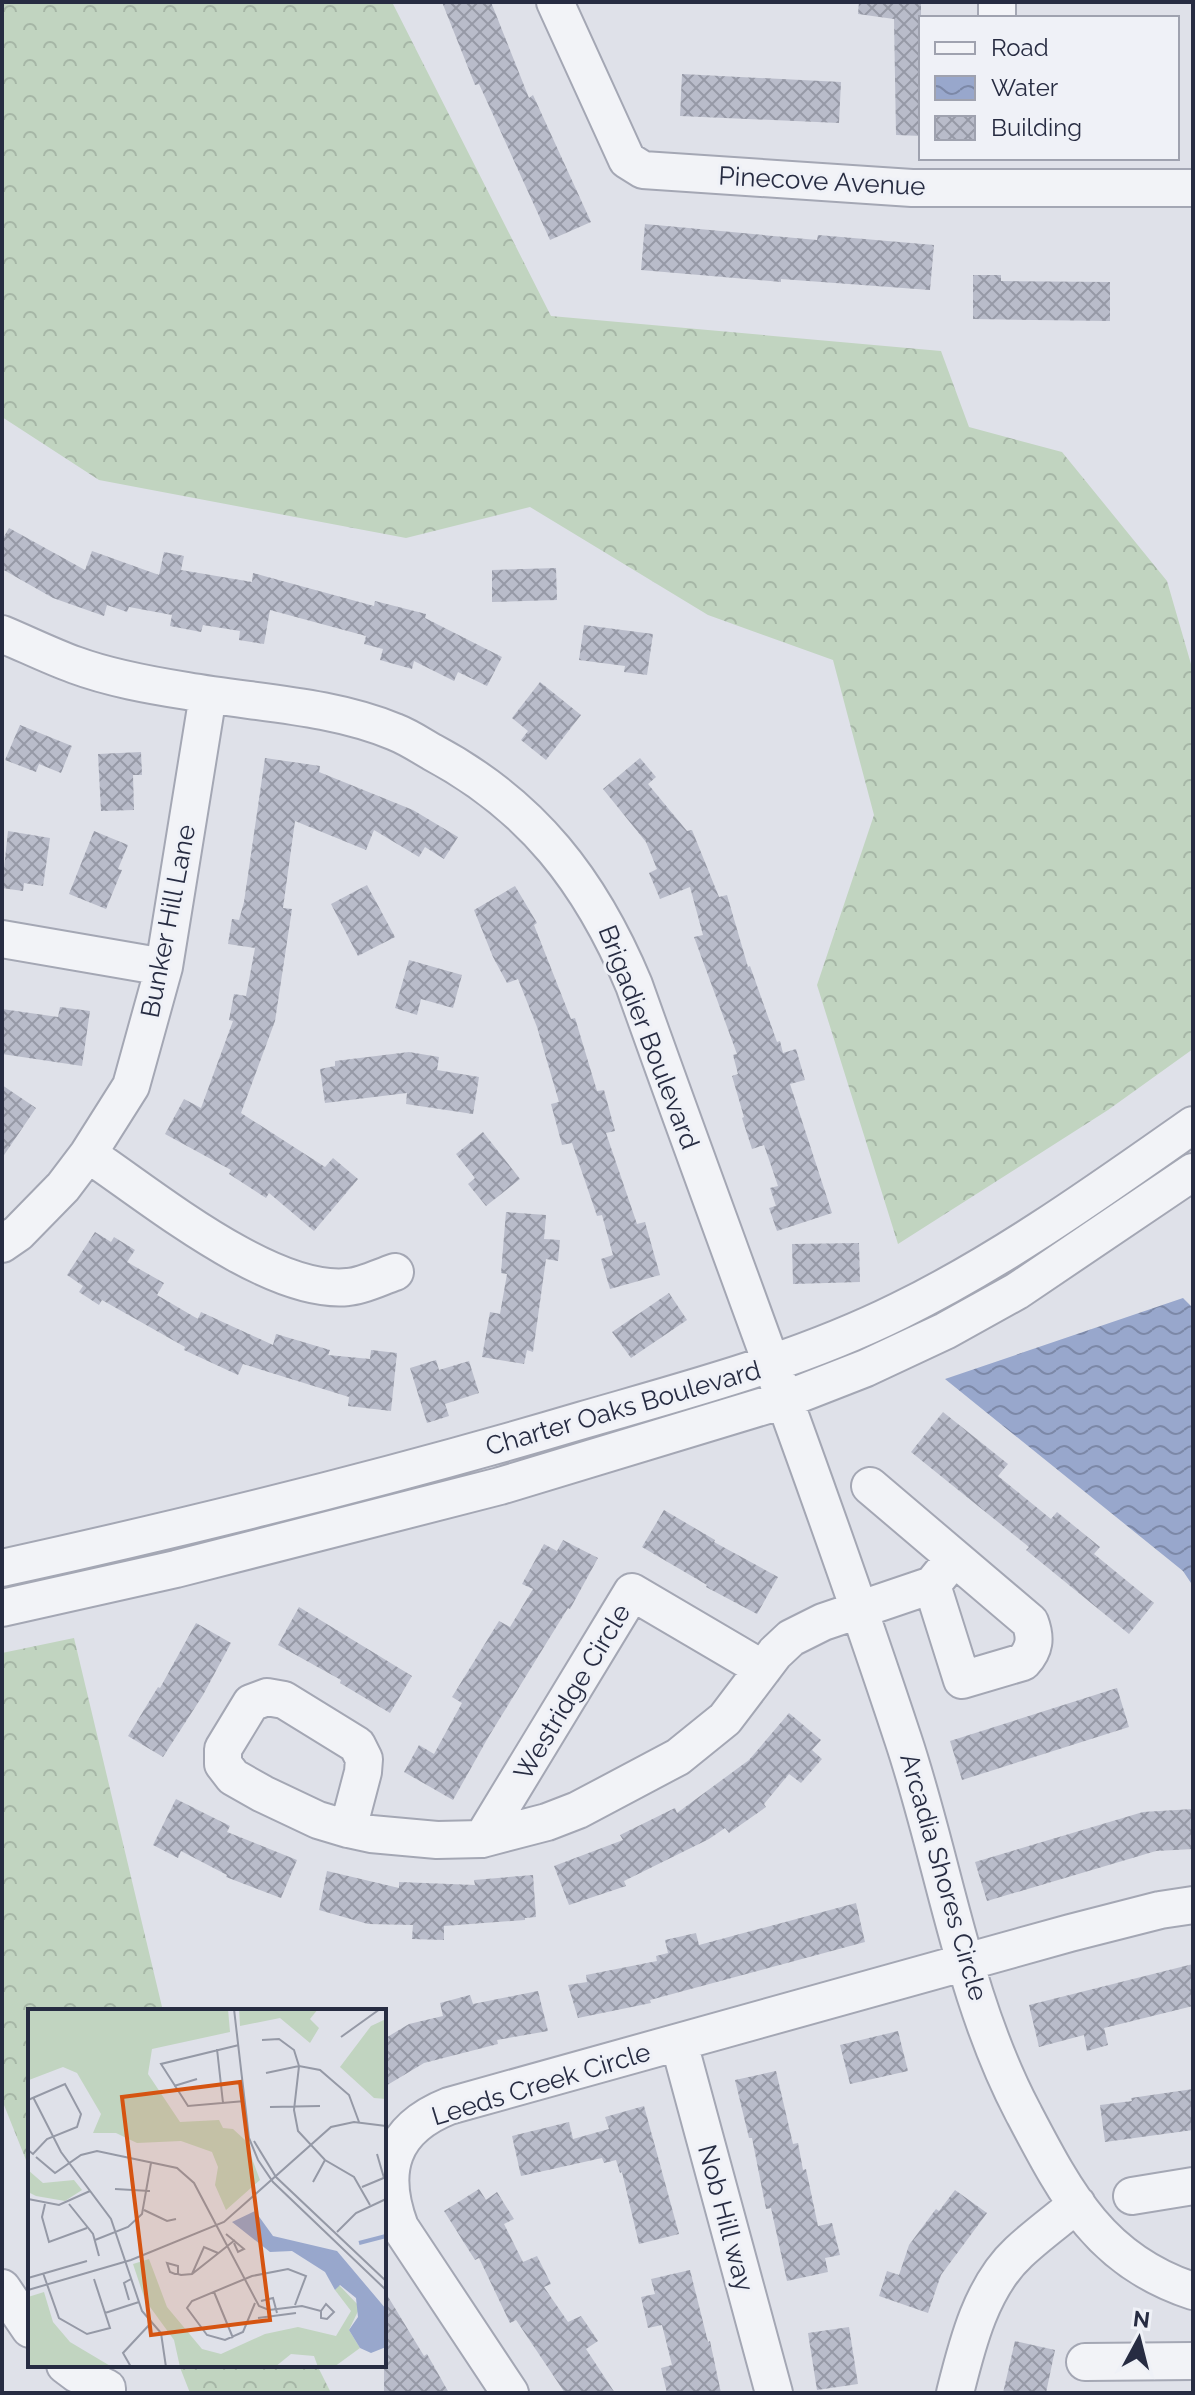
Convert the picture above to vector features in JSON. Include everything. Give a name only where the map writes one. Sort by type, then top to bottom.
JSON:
[{"type":"street","name":"Pinecove Avenue","points":[[555,2],[627,160],[643,170],[912,188],[995,173],[1193,188]]},
{"type":"street","name":"Brigadier Boulevard","points":[[2,634],[76,666],[134,682],[325,712],[395,731],[461,767],[509,802],[550,842],[585,888],[615,940],[784,1400]]},
{"type":"street","name":"Bunker Hill Lane","points":[[2,1244],[18,1233],[63,1187],[131,1086],[164,967],[208,695]]},
{"type":"street","points":[[2,939],[164,967]]},
{"type":"street","name":"Charter Oaks Boulevard","points":[[2,1568],[167,1532],[478,1451],[772,1365],[899,1311],[961,1277],[1033,1233],[1193,1125]]},
{"type":"street","points":[[88,1154],[217,1241],[303,1283],[348,1287],[395,1272]]},
{"type":"street","name":"Charter Oaks Boulevard","points":[[2,1608],[176,1569],[500,1486],[784,1400],[866,1368],[945,1331],[1017,1291],[1193,1172]]},
{"type":"street","name":"Arcadia Shores Circle","points":[[784,1400],[905,1743],[978,2000],[1021,2107],[1077,2204],[1104,2240],[1137,2266],[1169,2283],[1193,2291]]},
{"type":"street","name":"Westridge Circle","points":[[348,1829],[402,1839],[482,1839],[578,1810],[678,1757],[725,1719],[775,1653],[791,1638],[943,1571],[870,1486]]},
{"type":"street","name":"Westridge Circle","points":[[482,1839],[632,1592],[763,1669]]},
{"type":"street","name":"Leeds Creek Circle","points":[[510,2393],[400,2227],[391,2203],[389,2175],[394,2155],[404,2136],[433,2112],[1160,1910],[1193,1905]]},
{"type":"street","name":"Nob Hill way","points":[[679,2043],[774,2393]]},
{"type":"street","points":[[1132,2196],[1193,2186]]},
{"type":"street","points":[[955,2393],[974,2324],[992,2288],[1017,2253],[1077,2204]]},
{"type":"street","points":[[2,2289],[28,2326]]},
{"type":"street","points":[[1085,2362],[1193,2361]]},
{"type":"street","points":[[68,2367],[107,2390]]},
{"type":"green space","points":[[2,2],[392,2],[551,316],[941,351],[969,427],[1062,452],[1167,581],[1193,671],[1193,1049],[1108,1110],[898,1244],[817,985],[874,815],[833,660],[708,615],[530,507],[406,538],[99,480],[2,417]]},
{"type":"green space","points":[[74,1638],[163,2009],[28,2009],[28,2165],[2,2100],[2,1653]]},
{"type":"green space","points":[[180,2367],[318,2367],[331,2393],[190,2393]]},
{"type":"water","points":[[1183,1298],[1193,1308],[1193,1586],[1183,1571],[945,1379]]},
{"type":"building","points":[[442,2],[491,2],[529,98],[533,95],[591,222],[550,240],[479,84],[475,85]]},
{"type":"building","points":[[859,2],[921,2],[919,136],[896,135],[894,19],[858,14]]},
{"type":"building","points":[[682,74],[841,82],[839,123],[680,116]]},
{"type":"building","points":[[645,224],[817,240],[818,235],[934,245],[930,290],[641,270]]},
{"type":"building","points":[[973,275],[1001,275],[1001,281],[1110,282],[1110,321],[973,319]]},
{"type":"building","points":[[9,528],[85,570],[92,551],[159,575],[164,552],[184,556],[181,570],[252,582],[253,573],[374,606],[375,601],[426,614],[425,618],[502,657],[487,686],[458,672],[454,681],[414,661],[412,669],[380,660],[383,649],[364,644],[366,636],[270,610],[264,644],[239,640],[240,631],[203,625],[201,632],[170,626],[172,615],[129,607],[127,612],[107,605],[104,616],[53,598],[2,569],[2,540]]},
{"type":"building","points":[[556,568],[557,600],[492,602],[492,570]]},
{"type":"building","points":[[584,625],[653,634],[647,675],[624,672],[625,666],[579,660]]},
{"type":"building","points":[[540,682],[581,715],[546,760],[521,740],[528,731],[512,718]]},
{"type":"building","points":[[20,725],[72,746],[61,773],[39,764],[36,772],[5,760]]},
{"type":"building","points":[[141,752],[142,775],[133,775],[134,810],[101,811],[98,754]]},
{"type":"building","points":[[265,758],[320,766],[319,772],[413,810],[458,837],[444,859],[425,847],[419,857],[374,830],[366,850],[295,821],[283,908],[292,909],[275,1021],[241,1113],[325,1167],[333,1158],[358,1179],[314,1231],[269,1193],[266,1198],[229,1174],[231,1170],[165,1134],[184,1099],[201,1108],[233,1021],[229,1020],[234,994],[246,996],[255,948],[228,944],[232,919],[239,920],[244,902]]},
{"type":"building","points":[[640,758],[656,777],[648,784],[687,831],[692,830],[719,897],[727,895],[748,967],[777,1042],[780,1041],[783,1053],[796,1049],[805,1080],[790,1084],[832,1213],[777,1231],[769,1208],[776,1206],[770,1188],[778,1186],[764,1145],[752,1149],[742,1118],[732,1076],[738,1074],[733,1055],[737,1054],[694,937],[703,935],[690,887],[660,899],[649,873],[657,869],[646,842],[603,789]]},
{"type":"building","points":[[8,831],[50,838],[43,886],[24,883],[23,891],[2,888]]},
{"type":"building","points":[[94,831],[128,845],[118,869],[122,870],[106,909],[69,894]]},
{"type":"building","points":[[367,885],[395,937],[358,956],[331,904]]},
{"type":"building","points":[[515,886],[537,923],[534,925],[571,1019],[575,1018],[597,1091],[604,1090],[615,1131],[606,1133],[637,1224],[645,1222],[660,1275],[610,1289],[601,1259],[613,1255],[602,1215],[597,1216],[572,1143],[562,1145],[551,1104],[559,1102],[537,1027],[518,979],[507,983],[474,910]]},
{"type":"building","points":[[409,960],[462,975],[453,1008],[421,999],[417,1015],[395,1008]]},
{"type":"building","points":[[60,1007],[90,1011],[82,1066],[2,1054],[2,1009],[58,1017]]},
{"type":"building","points":[[409,1052],[439,1057],[437,1070],[479,1077],[473,1114],[406,1104],[407,1093],[325,1103],[320,1069],[335,1066],[335,1061]]},
{"type":"building","points":[[2,1085],[36,1108],[2,1158]]},
{"type":"building","points":[[483,1132],[520,1179],[486,1206],[468,1184],[475,1178],[456,1154]]},
{"type":"building","points":[[506,1212],[546,1215],[544,1239],[560,1240],[558,1261],[546,1259],[533,1352],[527,1350],[524,1364],[482,1357],[490,1312],[500,1314],[507,1274],[501,1273]]},
{"type":"building","points":[[95,1232],[111,1242],[114,1237],[135,1250],[127,1262],[164,1283],[157,1295],[198,1319],[201,1312],[273,1345],[276,1334],[330,1350],[328,1355],[370,1359],[371,1350],[397,1353],[391,1411],[348,1406],[349,1397],[243,1364],[238,1375],[184,1350],[185,1347],[102,1300],[99,1305],[79,1292],[83,1286],[67,1275]]},
{"type":"building","points":[[859,1243],[860,1282],[793,1284],[792,1244]]},
{"type":"building","points":[[669,1293],[687,1320],[631,1358],[612,1332]]},
{"type":"building","points":[[436,1360],[439,1370],[469,1361],[479,1393],[445,1404],[449,1416],[427,1423],[410,1368]]},
{"type":"building","points":[[943,1412],[1008,1464],[998,1476],[1051,1519],[1057,1512],[1100,1547],[1094,1554],[1154,1603],[1129,1634],[1026,1550],[1029,1547],[911,1452]]},
{"type":"building","points":[[664,1510],[778,1577],[757,1614],[642,1547]]},
{"type":"building","points":[[563,1540],[598,1558],[453,1800],[404,1772],[419,1745],[434,1754],[462,1703],[452,1697],[499,1621],[510,1627],[533,1589],[522,1584],[544,1544],[557,1551]]},
{"type":"building","points":[[299,1607],[412,1676],[390,1713],[340,1683],[341,1680],[278,1645]]},
{"type":"building","points":[[196,1623],[231,1643],[203,1695],[163,1757],[128,1736],[160,1688]]},
{"type":"building","points":[[1117,1688],[1129,1727],[962,1780],[950,1741]]},
{"type":"building","points":[[789,1713],[821,1740],[812,1750],[822,1759],[801,1783],[789,1774],[764,1804],[766,1807],[729,1833],[725,1828],[624,1881],[626,1886],[569,1905],[554,1866],[623,1840],[620,1835],[675,1808],[677,1813],[749,1760]]},
{"type":"building","points":[[176,1799],[230,1826],[227,1832],[297,1860],[281,1898],[226,1877],[181,1851],[178,1858],[153,1845]]},
{"type":"building","points":[[1193,1809],[1193,1849],[1156,1851],[987,1901],[975,1862],[1143,1812]]},
{"type":"building","points":[[327,1871],[399,1888],[399,1882],[475,1885],[474,1880],[533,1875],[536,1917],[444,1926],[444,1940],[412,1939],[413,1925],[368,1924],[319,1910]]},
{"type":"building","points":[[856,1903],[865,1942],[650,2000],[651,2003],[578,2018],[568,1985],[587,1982],[586,1975],[657,1961],[656,1956],[668,1953],[665,1940],[696,1933],[699,1945]]},
{"type":"building","points":[[1193,1964],[1193,2006],[1104,2028],[1108,2045],[1087,2051],[1084,2035],[1039,2047],[1029,2005]]},
{"type":"building","points":[[538,1991],[548,2031],[497,2040],[498,2044],[424,2063],[386,2086],[386,2038],[409,2024],[443,2016],[440,2003],[470,1995],[473,2004]]},
{"type":"building","points":[[898,2031],[908,2071],[850,2084],[840,2045]]},
{"type":"building","points":[[776,2071],[793,2144],[798,2143],[803,2170],[806,2169],[818,2226],[832,2223],[840,2255],[825,2258],[828,2272],[787,2281],[771,2208],[766,2209],[752,2138],[749,2138],[735,2080]]},
{"type":"building","points":[[1193,2089],[1193,2130],[1105,2142],[1100,2105]]},
{"type":"building","points":[[644,2106],[679,2234],[639,2244],[622,2172],[616,2160],[604,2163],[602,2158],[521,2176],[512,2136],[569,2122],[573,2139],[609,2129],[605,2117]]},
{"type":"building","points":[[479,2189],[486,2200],[497,2192],[514,2219],[504,2224],[523,2262],[537,2256],[551,2284],[544,2287],[568,2322],[581,2316],[598,2341],[586,2349],[615,2393],[565,2393],[516,2320],[510,2323],[479,2258],[475,2260],[444,2211]]},
{"type":"building","points":[[955,2190],[987,2213],[941,2275],[928,2313],[879,2296],[887,2271],[899,2275],[909,2245]]},
{"type":"building","points":[[690,2270],[721,2393],[667,2393],[661,2368],[672,2365],[662,2325],[648,2328],[641,2297],[655,2294],[651,2279]]},
{"type":"building","points":[[386,2293],[449,2393],[384,2393],[386,2367]]},
{"type":"building","points":[[849,2327],[858,2384],[817,2390],[808,2333]]},
{"type":"building","points":[[1015,2341],[1055,2350],[1046,2393],[1003,2393]]}]
